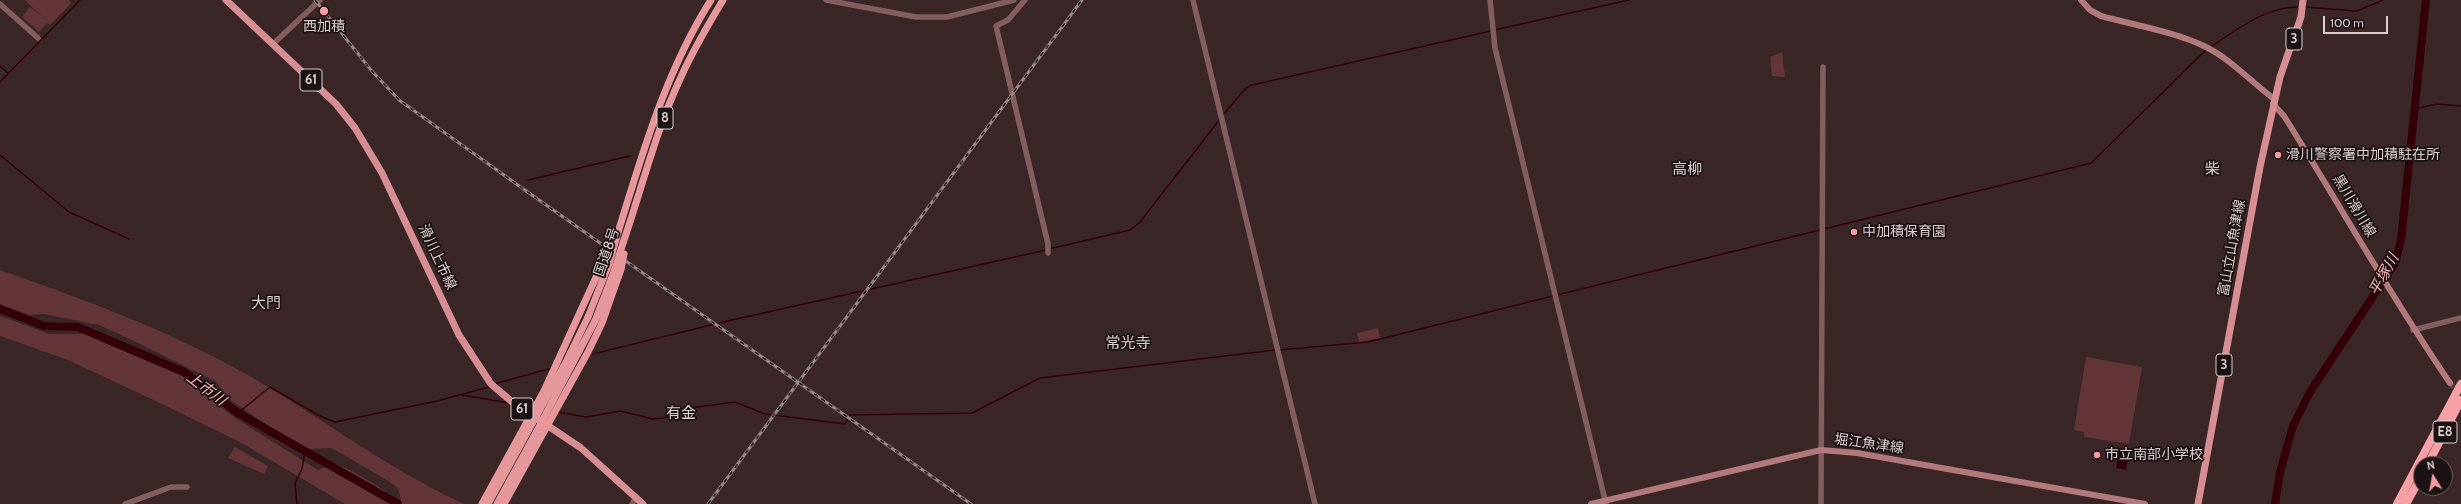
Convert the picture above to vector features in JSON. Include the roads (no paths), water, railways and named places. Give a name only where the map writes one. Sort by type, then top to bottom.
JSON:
[{"type":"highway","name":"国道8号","points":[[488,504],[566,362],[588,317],[621,223],[640,160],[671,79],[711,0]]},
{"type":"highway","name":"国道8号","points":[[497,504],[595,320],[618,269],[650,159],[680,78],[703,33],[723,0]]},
{"type":"highway","name":"8","points":[[482,504],[531,415],[579,312],[606,263]]},
{"type":"highway","name":"8","points":[[504,504],[602,324],[618,269]]},
{"type":"highway","name":"E8","points":[[2397,504],[2461,384]]},
{"type":"highway","name":"E8","points":[[2432,456],[2461,400]]},
{"type":"highway","points":[[2406,504],[2413,491]]},
{"type":"main road","name":"滑川上市線","points":[[226,0],[336,104],[355,128],[382,172],[459,335],[491,384],[531,415],[586,452],[643,504]]},
{"type":"main road","name":"黒川滑川線","points":[[2081,0],[2090,10],[2101,16],[2207,48],[2232,64],[2274,102],[2323,178],[2413,330],[2450,383]]},
{"type":"main road","name":"富山立山魚津線","points":[[2198,504],[2250,221],[2274,102],[2280,77],[2301,17],[2303,0]]},
{"type":"main road","name":"堀江魚津線","points":[[1591,504],[1606,502],[1821,450],[1857,453],[2145,504]]},
{"type":"street","points":[[273,44],[320,0]]},
{"type":"street","points":[[826,0],[916,17],[946,17],[1014,0]]},
{"type":"street","points":[[1025,0],[1008,20],[996,26],[1048,244],[1048,253]]},
{"type":"street","points":[[1192,0],[1315,504]]},
{"type":"street","points":[[1490,0],[1492,31],[1606,502]]},
{"type":"street","points":[[0,4],[38,38]]},
{"type":"street","points":[[1820,504],[1823,67]]},
{"type":"street","points":[[2413,330],[2461,318]]},
{"type":"street","points":[[125,504],[171,487],[187,487]]},
{"type":"street","points":[[632,504],[636,497]]},
{"type":"waterway","points":[[0,82],[80,0]]},
{"type":"waterway","points":[[1494,30],[1629,0]]},
{"type":"waterway","points":[[2305,7],[2357,11],[2383,0]]},
{"type":"waterway","name":"平塚川","points":[[2275,504],[2280,472],[2293,426],[2310,392],[2395,263],[2401,240],[2426,0]]},
{"type":"waterway","points":[[2210,47],[2242,26],[2263,15],[2286,8],[2299,7]]},
{"type":"waterway","points":[[1222,116],[1246,88],[1252,85],[1491,31]]},
{"type":"waterway","points":[[1557,295],[2091,163],[2207,49]]},
{"type":"waterway","points":[[0,66],[8,73]]},
{"type":"waterway","points":[[2414,109],[2437,104],[2461,106]]},
{"type":"waterway","points":[[1049,249],[1130,230],[1140,222],[1220,119]]},
{"type":"waterway","points":[[0,155],[69,212],[129,239]]},
{"type":"waterway","points":[[528,180],[630,156]]},
{"type":"waterway","points":[[589,355],[723,322],[1046,250]]},
{"type":"waterway","points":[[1279,350],[1368,342],[1553,296]]},
{"type":"waterway","name":"上市川","points":[[0,309],[44,326],[78,327],[184,372],[238,413],[398,504]]},
{"type":"waterway","points":[[558,412],[586,417],[620,411],[653,419],[664,418],[690,408],[735,402],[765,414],[845,424],[850,415],[972,413],[1040,378],[1275,350]]},
{"type":"waterway","points":[[494,384],[552,368]]},
{"type":"waterway","points":[[238,413],[270,387],[320,416],[335,422],[437,401],[489,387]]},
{"type":"waterway","points":[[462,395],[509,403]]},
{"type":"waterway","points":[[525,406],[533,408]]},
{"type":"waterway","points":[[297,504],[295,483],[302,469],[305,451]]},
{"type":"tunnel","points":[[2450,383],[2461,396]]},
{"type":"railway","points":[[315,0],[371,70],[399,100],[971,504]]},
{"type":"railway","points":[[708,504],[1082,0]]},
{"type":"place","name":"西加積","points":[[324,11]]},
{"type":"place","name":"滑川警察署中加積駐在所","points":[[2278,155]]},
{"type":"place","name":"中加積保育園","points":[[1854,232]]},
{"type":"place","name":"市立南部小学校","points":[[2097,455]]},
{"type":"district","name":"高柳","points":[[1687,170]]},
{"type":"district","name":"柴","points":[[2212,170]]},
{"type":"district","name":"大門","points":[[266,304]]},
{"type":"district","name":"常光寺","points":[[1128,344]]},
{"type":"district","name":"有金","points":[[681,414]]}]
